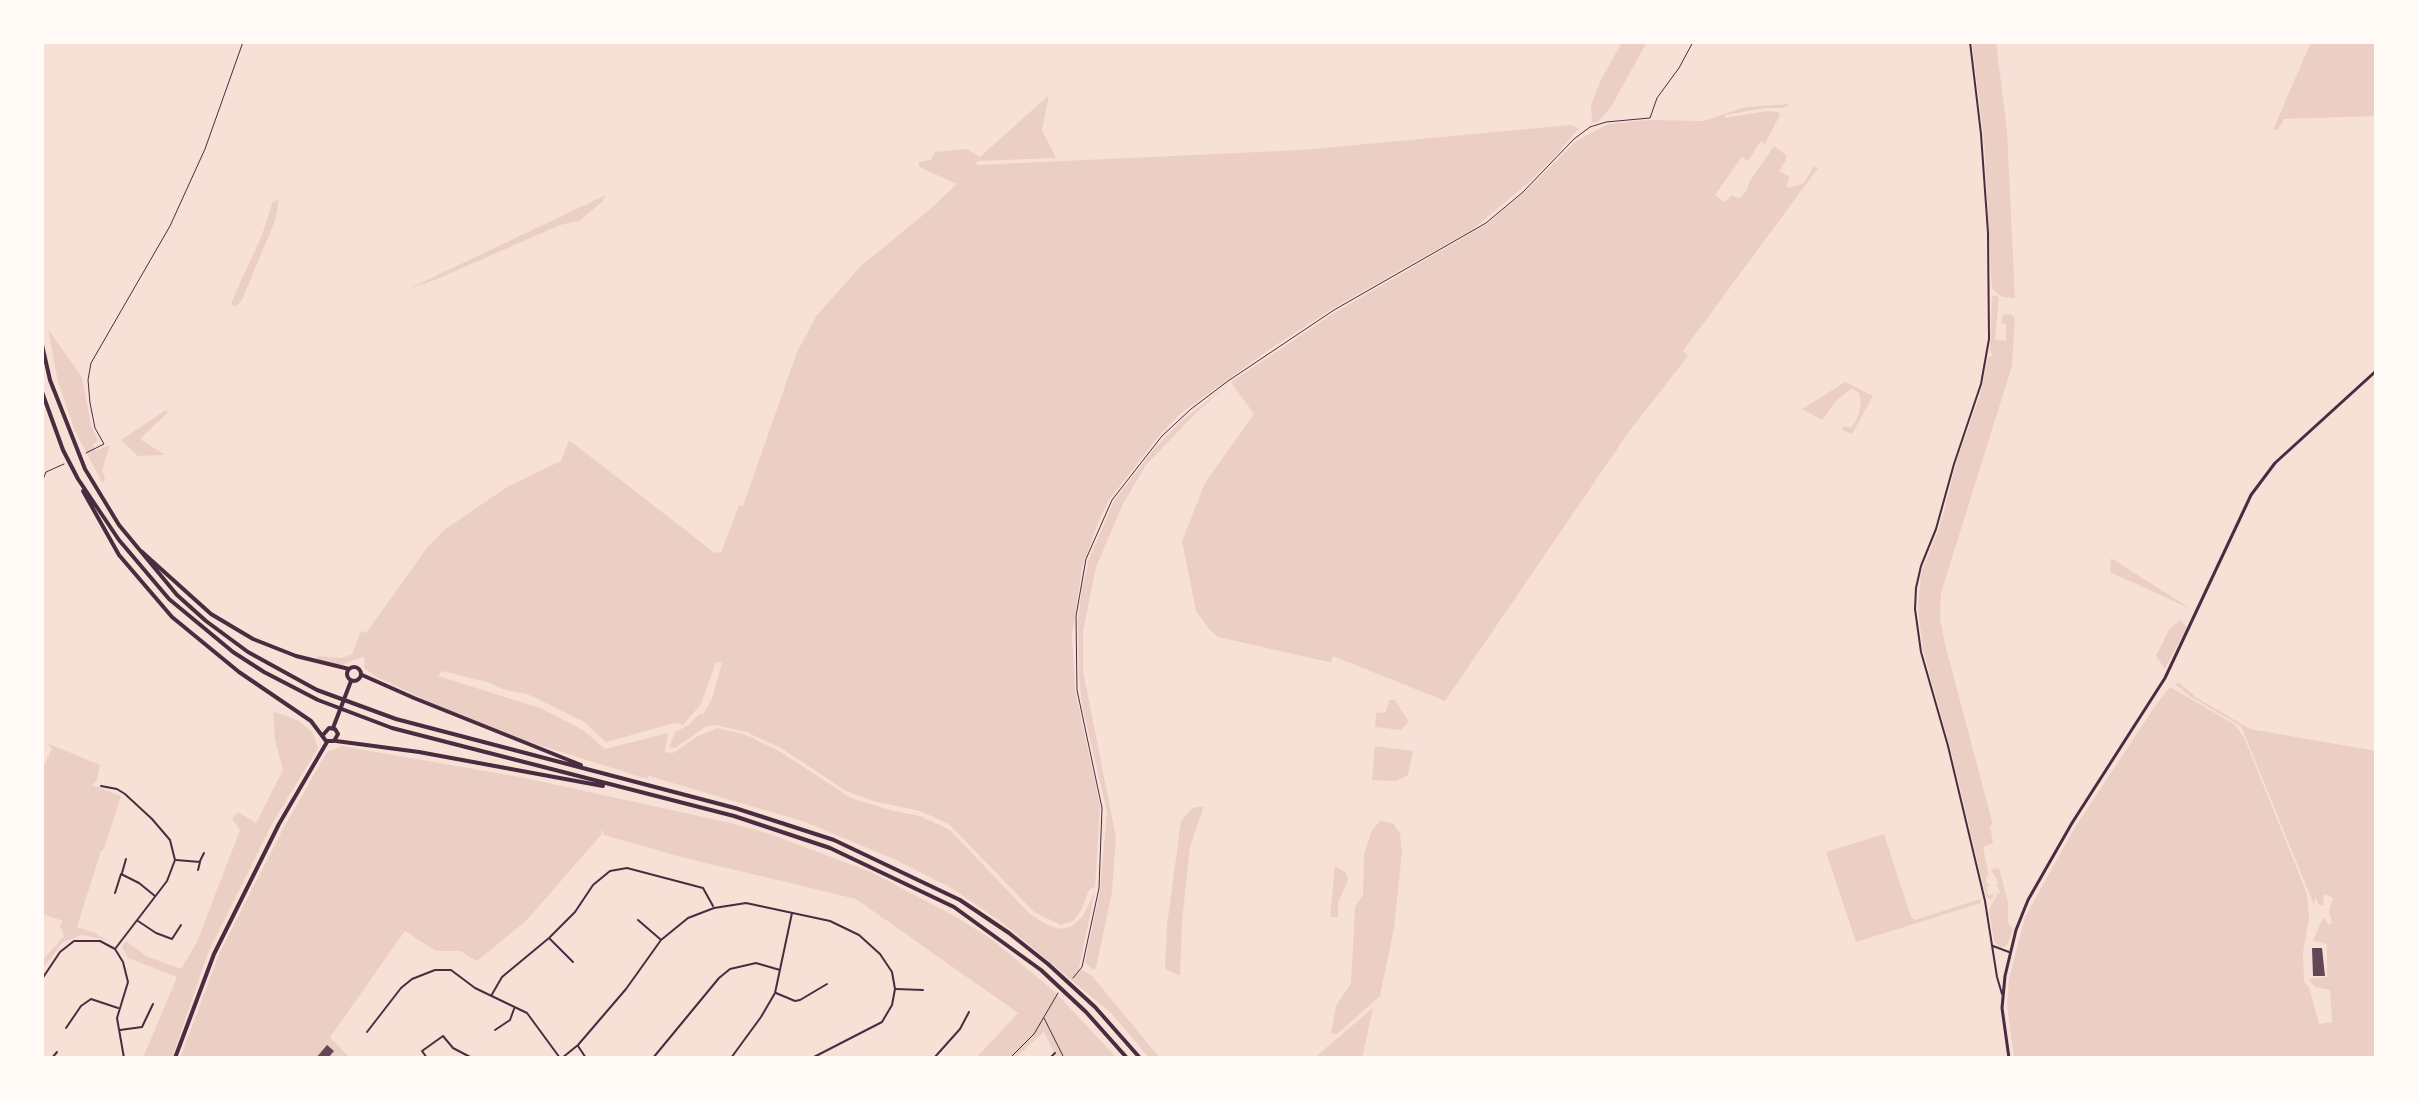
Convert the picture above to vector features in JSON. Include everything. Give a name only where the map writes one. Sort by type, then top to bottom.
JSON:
[{"type":"highway","points":[[42,345],[50,380],[80,458],[119,525],[177,595],[206,621],[276,669],[331,696],[396,719],[735,808],[834,840],[960,900],[1009,933],[1095,1007],[1140,1058]]},
{"type":"highway","points":[[42,392],[63,450],[94,514],[119,555],[172,617],[239,672],[311,721],[327,742]]},
{"type":"highway","points":[[78,479],[119,540],[169,599],[195,623],[264,672],[327,704],[392,728],[734,816],[830,848],[954,907],[1041,970],[1086,1012],[1127,1058]]},
{"type":"highway","points":[[119,525],[180,588],[222,621],[276,649],[307,660],[349,669],[357,667],[362,675],[414,698],[600,773]]},
{"type":"highway","points":[[349,669],[347,676],[351,681]]},
{"type":"highway","points":[[351,681],[358,680],[362,675]]},
{"type":"highway","points":[[333,728],[351,681]]},
{"type":"highway","points":[[323,735],[326,729],[333,728]]},
{"type":"highway","points":[[333,728],[338,734],[335,740]]},
{"type":"highway","points":[[175,1058],[214,954],[279,824],[327,742],[335,740],[435,755],[629,790]]},
{"type":"street","points":[[1970,42],[1988,233],[1989,339],[1981,384],[1936,529],[1921,566],[1915,609],[1921,652],[1967,823],[1993,945],[2003,995],[2009,1058]]},
{"type":"street","points":[[2003,995],[2010,953],[2028,900],[2173,663],[2251,495],[2275,463],[2376,371]]},
{"type":"street","points":[[101,786],[117,789],[146,813],[170,840],[175,860],[172,873],[156,897],[115,949]]},
{"type":"street","points":[[198,870],[204,853]]},
{"type":"street","points":[[115,893],[126,859]]},
{"type":"street","points":[[175,860],[194,859],[200,862]]},
{"type":"street","points":[[491,996],[502,977],[549,938],[575,912],[593,885],[610,871],[627,868],[703,888],[714,908]]},
{"type":"street","points":[[121,874],[156,897]]},
{"type":"street","points":[[367,1032],[385,1013],[401,988],[421,973],[451,970],[475,988],[527,1013],[561,1058],[578,1045],[626,989],[661,940],[688,918],[714,908],[746,903],[830,921],[859,935],[880,954],[892,972],[895,989],[892,1005],[882,1022],[812,1058]]},
{"type":"street","points":[[731,1058],[775,993],[793,912]]},
{"type":"street","points":[[137,920],[172,939]]},
{"type":"street","points":[[638,920],[661,940]]},
{"type":"street","points":[[172,946],[172,939],[181,925]]},
{"type":"street","points":[[549,938],[573,962]]},
{"type":"street","points":[[42,979],[60,952],[74,941],[100,941],[115,949],[123,962],[128,982],[119,1008],[118,1030],[124,1058]]},
{"type":"street","points":[[1993,945],[2010,953]]},
{"type":"street","points":[[653,1058],[719,978],[730,969],[756,963],[780,970]]},
{"type":"street","points":[[775,993],[795,1001],[827,984]]},
{"type":"street","points":[[895,989],[923,990]]},
{"type":"street","points":[[66,1028],[81,1006],[91,999],[119,1008]]},
{"type":"street","points":[[118,1030],[142,1027],[153,1004]]},
{"type":"street","points":[[495,1030],[510,1020],[515,1007]]},
{"type":"street","points":[[934,1058],[960,1029],[969,1012]]},
{"type":"street","points":[[427,1058],[422,1051],[443,1036],[453,1048],[472,1058]]},
{"type":"street","points":[[578,1045],[586,1058]]},
{"type":"street","points":[[52,1058],[57,1052]]},
{"type":"street","points":[[1050,1058],[1055,1053]]},
{"type":"path","points":[[95,448],[104,444],[95,428],[90,403],[88,380],[91,363],[170,226],[205,149],[243,42]]},
{"type":"path","points":[[1082,967],[1099,888],[1102,808],[1077,690],[1076,616],[1086,559],[1112,500],[1162,436],[1191,409],[1334,310],[1486,223],[1523,192],[1585,131],[1606,122],[1650,118],[1657,98],[1693,42]]},
{"type":"path","points":[[42,482],[46,472],[54,469]]},
{"type":"path","points":[[1010,1058],[1034,1034],[1052,1001]]},
{"type":"path","points":[[1043,1016],[1064,1058]]},
{"type":"shaded area","points":[[1622,42],[1647,42],[1611,107],[1598,122],[1592,123],[1591,105]]},
{"type":"shaded area","points":[[1972,42],[1996,42],[2007,130],[2015,298],[2002,297],[1992,289],[1984,141]]},
{"type":"shaded area","points":[[2311,42],[2376,42],[2376,116],[2284,119],[2278,130],[2273,130]]},
{"type":"shaded area","points":[[1049,95],[1042,130],[1056,158],[978,161],[976,165],[1302,150],[1570,125],[1579,128],[1527,184],[1473,229],[1332,309],[1180,414],[1109,500],[1082,568],[1072,635],[1075,690],[1100,806],[1095,887],[1089,890],[1082,909],[1073,921],[1061,925],[1034,912],[949,824],[920,811],[873,801],[846,791],[781,748],[746,732],[715,725],[705,727],[675,748],[669,747],[675,732],[703,714],[712,699],[722,663],[716,662],[701,704],[683,725],[675,723],[606,742],[584,722],[527,694],[442,671],[438,676],[540,708],[583,730],[605,749],[668,733],[665,752],[673,753],[698,736],[717,728],[744,734],[779,751],[851,798],[920,816],[950,830],[1029,913],[1047,925],[1061,929],[1072,926],[1083,916],[1095,891],[1079,968],[1092,976],[1160,1058],[1149,1058],[1111,1013],[1004,924],[953,889],[896,860],[805,822],[649,776],[647,779],[520,739],[375,676],[364,668],[365,659],[362,657],[342,665],[316,661],[317,656],[342,658],[352,654],[361,631],[366,633],[427,548],[444,530],[507,487],[561,461],[569,440],[715,553],[721,552],[739,505],[743,506],[797,352],[817,315],[862,265],[957,184],[919,167],[919,162],[931,160],[935,152],[967,149],[980,157]]},
{"type":"shaded area","points":[[1790,104],[1783,108],[1725,115],[1725,118],[1767,111],[1780,115],[1765,144],[1761,141],[1748,161],[1742,157],[1715,195],[1725,202],[1732,195],[1739,199],[1774,146],[1786,155],[1779,171],[1790,177],[1786,186],[1790,188],[1804,183],[1814,166],[1818,168],[1683,351],[1688,356],[1628,433],[1445,701],[1333,656],[1331,663],[1218,637],[1210,630],[1196,611],[1182,541],[1205,483],[1254,414],[1231,382],[1334,313],[1487,224],[1576,141],[1608,124],[1648,120],[1704,121],[1745,107]]},
{"type":"shaded area","points":[[606,195],[579,221],[560,225],[408,289]]},
{"type":"shaded area","points":[[279,200],[275,221],[242,300],[236,307],[231,304],[235,294],[262,235],[273,201]]},
{"type":"shaded area","points":[[1992,296],[1999,298],[1995,339],[2006,341],[2006,324],[2001,323],[2003,315],[2011,314],[2015,318],[2012,366],[1941,593],[1940,619],[1993,825],[1990,826],[1993,843],[1983,847],[1989,876],[1986,877],[1990,886],[1987,887],[1988,895],[1993,894],[1994,897],[1991,899],[1986,897],[1923,650],[1918,609],[1921,573],[1940,526],[1957,460],[1980,395],[1988,357],[1993,356],[1990,350]]},
{"type":"shaded area","points":[[48,329],[82,377],[91,425],[98,441],[93,444],[95,451],[110,445],[102,470],[105,478],[103,484],[75,431],[58,382]]},
{"type":"shaded area","points":[[1845,382],[1873,396],[1852,434],[1842,430],[1852,427],[1858,417],[1861,404],[1859,393],[1852,388],[1836,401],[1822,420],[1802,409]]},
{"type":"shaded area","points":[[1227,385],[1146,465],[1123,504],[1096,567],[1083,632],[1083,671],[1116,837],[1112,892],[1096,968],[1093,970],[1085,962],[1100,890],[1107,812],[1082,705],[1078,619],[1082,589],[1089,559],[1114,501],[1154,449],[1180,422]]},
{"type":"shaded area","points":[[166,410],[168,412],[140,439],[165,455],[138,456],[121,440]]},
{"type":"shaded area","points":[[2111,558],[2191,609],[2110,572]]},
{"type":"shaded area","points":[[2180,620],[2187,627],[2165,669],[2156,656],[2169,630]]},
{"type":"shaded area","points":[[2178,682],[2197,698],[2250,729],[2376,751],[2376,1058],[2014,1058],[2007,1004],[2009,979],[2025,917],[2074,829],[2170,687],[2234,724],[2244,737],[2307,894],[2309,918],[2303,953],[2304,982],[2309,987],[2319,1024],[2332,1022],[2330,990],[2315,987],[2309,979],[2327,977],[2327,944],[2313,941],[2323,917],[2328,924],[2332,923],[2329,911],[2333,898],[2324,894],[2323,905],[2319,905],[2315,897],[2314,905],[2241,726],[2191,697],[2176,685]]},
{"type":"shaded area","points":[[1389,700],[1395,700],[1409,722],[1401,730],[1375,727],[1376,713],[1386,712]]},
{"type":"shaded area","points":[[273,711],[299,721],[313,733],[318,748],[273,822],[208,953],[172,1058],[143,1058],[177,977],[128,958],[122,947],[126,941],[146,956],[181,969],[197,942],[240,830],[232,819],[238,812],[256,823],[283,770],[275,740]]},
{"type":"shaded area","points":[[47,743],[100,765],[97,780],[92,785],[121,796],[77,927],[107,940],[82,935],[63,942],[42,970],[42,961],[64,936],[60,926],[63,921],[42,914],[42,769],[52,749]]},
{"type":"shaded area","points":[[342,746],[525,778],[731,823],[773,835],[871,872],[958,918],[994,941],[1055,992],[1117,1058],[1057,1058],[1044,1032],[1015,1058],[976,1058],[1018,1013],[856,899],[681,857],[604,835],[602,829],[601,835],[526,921],[477,961],[460,951],[436,951],[405,931],[330,1037],[350,1058],[180,1058],[220,952],[284,827],[327,752]]},
{"type":"shaded area","points":[[1375,746],[1413,751],[1408,775],[1396,781],[1372,780]]},
{"type":"shaded area","points":[[1204,806],[1190,847],[1180,976],[1165,969],[1167,925],[1181,821],[1192,808]]},
{"type":"shaded area","points":[[1380,821],[1393,823],[1400,833],[1402,852],[1394,928],[1380,996],[1337,1034],[1331,1033],[1336,1006],[1351,983],[1355,907],[1363,895],[1364,854],[1372,830]]},
{"type":"shaded area","points":[[1884,834],[1911,917],[1915,920],[1980,899],[1981,903],[1856,942],[1826,852]]},
{"type":"shaded area","points":[[1335,866],[1346,873],[1348,880],[1338,903],[1338,917],[1330,917]]},
{"type":"shaded area","points":[[1999,868],[2008,902],[2008,922],[2013,930],[2005,947],[1994,941],[1989,910],[2000,893],[1991,870]]},
{"type":"shaded area","points":[[1373,1008],[1362,1058],[1314,1058]]},
{"type":"building","points":[[2312,948],[2322,948],[2325,976],[2313,976]]},
{"type":"building","points":[[327,1045],[334,1051],[328,1058],[316,1058]]}]
